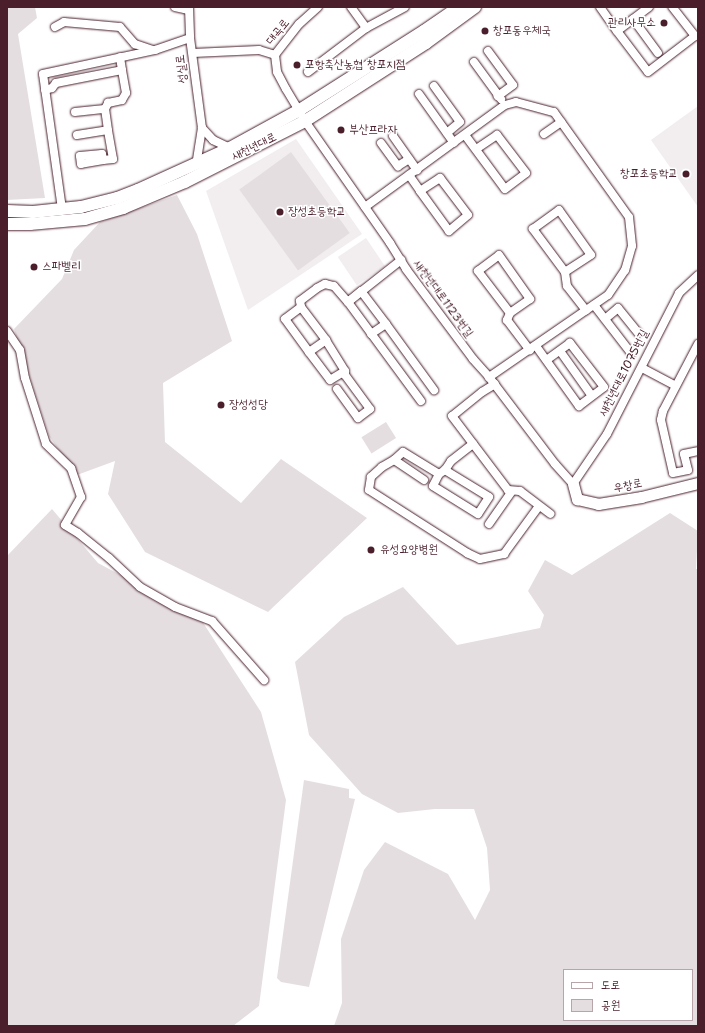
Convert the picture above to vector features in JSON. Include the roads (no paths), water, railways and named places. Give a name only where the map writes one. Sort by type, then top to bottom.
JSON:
[{"type":"main road","name":"새천년대로","points":[[301,116],[460,7]]},
{"type":"main road","name":"새천년대로","points":[[7,224],[62,222],[85,219],[117,210],[185,182],[232,152],[301,116],[426,43],[475,7]]},
{"type":"main road","name":"새천년대로","points":[[7,211],[33,212],[81,207],[117,198],[196,164],[232,152]]},
{"type":"main road","name":"우창로","points":[[572,484],[577,499],[598,504],[641,497],[698,483]]},
{"type":"street","points":[[174,7],[189,8]]},
{"type":"street","name":"대곡로","points":[[301,116],[277,72],[274,55],[300,24],[318,7]]},
{"type":"street","points":[[351,7],[366,28]]},
{"type":"street","points":[[308,72],[366,28],[405,7]]},
{"type":"street","points":[[600,7],[648,72],[696,36],[672,7]]},
{"type":"street","points":[[617,32],[649,7]]},
{"type":"street","name":"성실로","points":[[189,8],[190,38],[202,128],[196,164]]},
{"type":"street","points":[[633,20],[658,53]]},
{"type":"street","points":[[55,27],[64,22],[120,27],[135,44],[153,50]]},
{"type":"street","points":[[62,209],[43,74],[153,50],[190,38]]},
{"type":"street","points":[[193,53],[259,50],[274,55]]},
{"type":"street","points":[[488,51],[513,85],[498,96]]},
{"type":"street","points":[[103,160],[113,159],[105,109],[108,103],[122,100],[126,93],[120,57]]},
{"type":"street","points":[[474,62],[505,105]]},
{"type":"street","points":[[45,90],[52,88],[56,83],[122,70]]},
{"type":"street","points":[[434,86],[460,122],[447,132]]},
{"type":"street","points":[[419,94],[454,143]]},
{"type":"street","points":[[365,207],[505,105],[516,102],[554,112],[629,217],[632,246],[625,270],[608,295],[533,348],[452,416],[508,490],[520,491],[550,514]]},
{"type":"street","points":[[75,112],[105,109]]},
{"type":"street","name":"새천년대로1123번길","points":[[301,116],[401,260],[473,359],[492,381],[572,484]]},
{"type":"street","points":[[544,134],[561,122]]},
{"type":"street","points":[[202,128],[213,140],[232,152]]},
{"type":"street","points":[[77,135],[108,130]]},
{"type":"street","points":[[465,135],[505,189],[526,173],[497,135],[476,149]]},
{"type":"street","points":[[394,136],[408,159],[417,170]]},
{"type":"street","points":[[381,143],[398,166],[408,159]]},
{"type":"street","points":[[409,175],[420,191],[448,231],[468,215],[440,178],[420,191]]},
{"type":"street","points":[[565,272],[591,255],[559,210],[533,229],[565,272],[567,286],[586,310]]},
{"type":"street","points":[[510,313],[478,271],[499,254],[530,299],[510,313],[507,320],[533,348],[547,360],[579,406],[604,387],[570,343],[547,360]]},
{"type":"street","points":[[348,302],[401,260]]},
{"type":"street","name":"새천년대로1075번길","points":[[572,484],[607,434],[679,293],[698,275]]},
{"type":"street","points":[[337,389],[358,418],[370,409],[345,375],[345,371],[326,340],[301,307],[300,301],[325,284],[334,286],[348,302],[420,401]]},
{"type":"street","points":[[361,291],[434,390]]},
{"type":"street","points":[[594,305],[631,353]]},
{"type":"street","points":[[301,307],[285,319],[330,380],[345,371]]},
{"type":"street","points":[[604,319],[618,308],[638,333]]},
{"type":"street","points":[[371,334],[386,324]]},
{"type":"street","points":[[7,331],[20,350],[25,378],[46,444],[71,468],[81,497],[65,525],[78,533],[109,558],[140,587],[175,607],[212,621],[264,680]]},
{"type":"street","points":[[309,352],[326,340]]},
{"type":"street","points":[[698,344],[663,411],[661,420],[673,473],[688,470],[684,454],[698,451]]},
{"type":"street","points":[[560,351],[592,396]]},
{"type":"street","points":[[642,368],[676,386]]},
{"type":"street","points":[[473,444],[451,461],[442,472],[433,486],[478,514],[489,497],[442,472],[403,452],[371,477],[369,490],[468,553],[480,559],[504,554],[539,506]]},
{"type":"street","points":[[394,460],[424,480]]},
{"type":"street","points":[[489,524],[512,491]]},
{"type":"place","name":"관리사무소","points":[[664,23]]},
{"type":"place","name":"창포동우체국","points":[[485,31]]},
{"type":"place","name":"포항축산농협 창포지점","points":[[297,65]]},
{"type":"place","name":"부산프라자","points":[[341,130]]},
{"type":"place","name":"창포초등학교","points":[[686,174]]},
{"type":"place","name":"장성초등학교","points":[[280,212]]},
{"type":"place","name":"스파벨리","points":[[34,267]]},
{"type":"place","name":"장성성당","points":[[221,405]]},
{"type":"place","name":"유성요양병원","points":[[371,550]]}]
